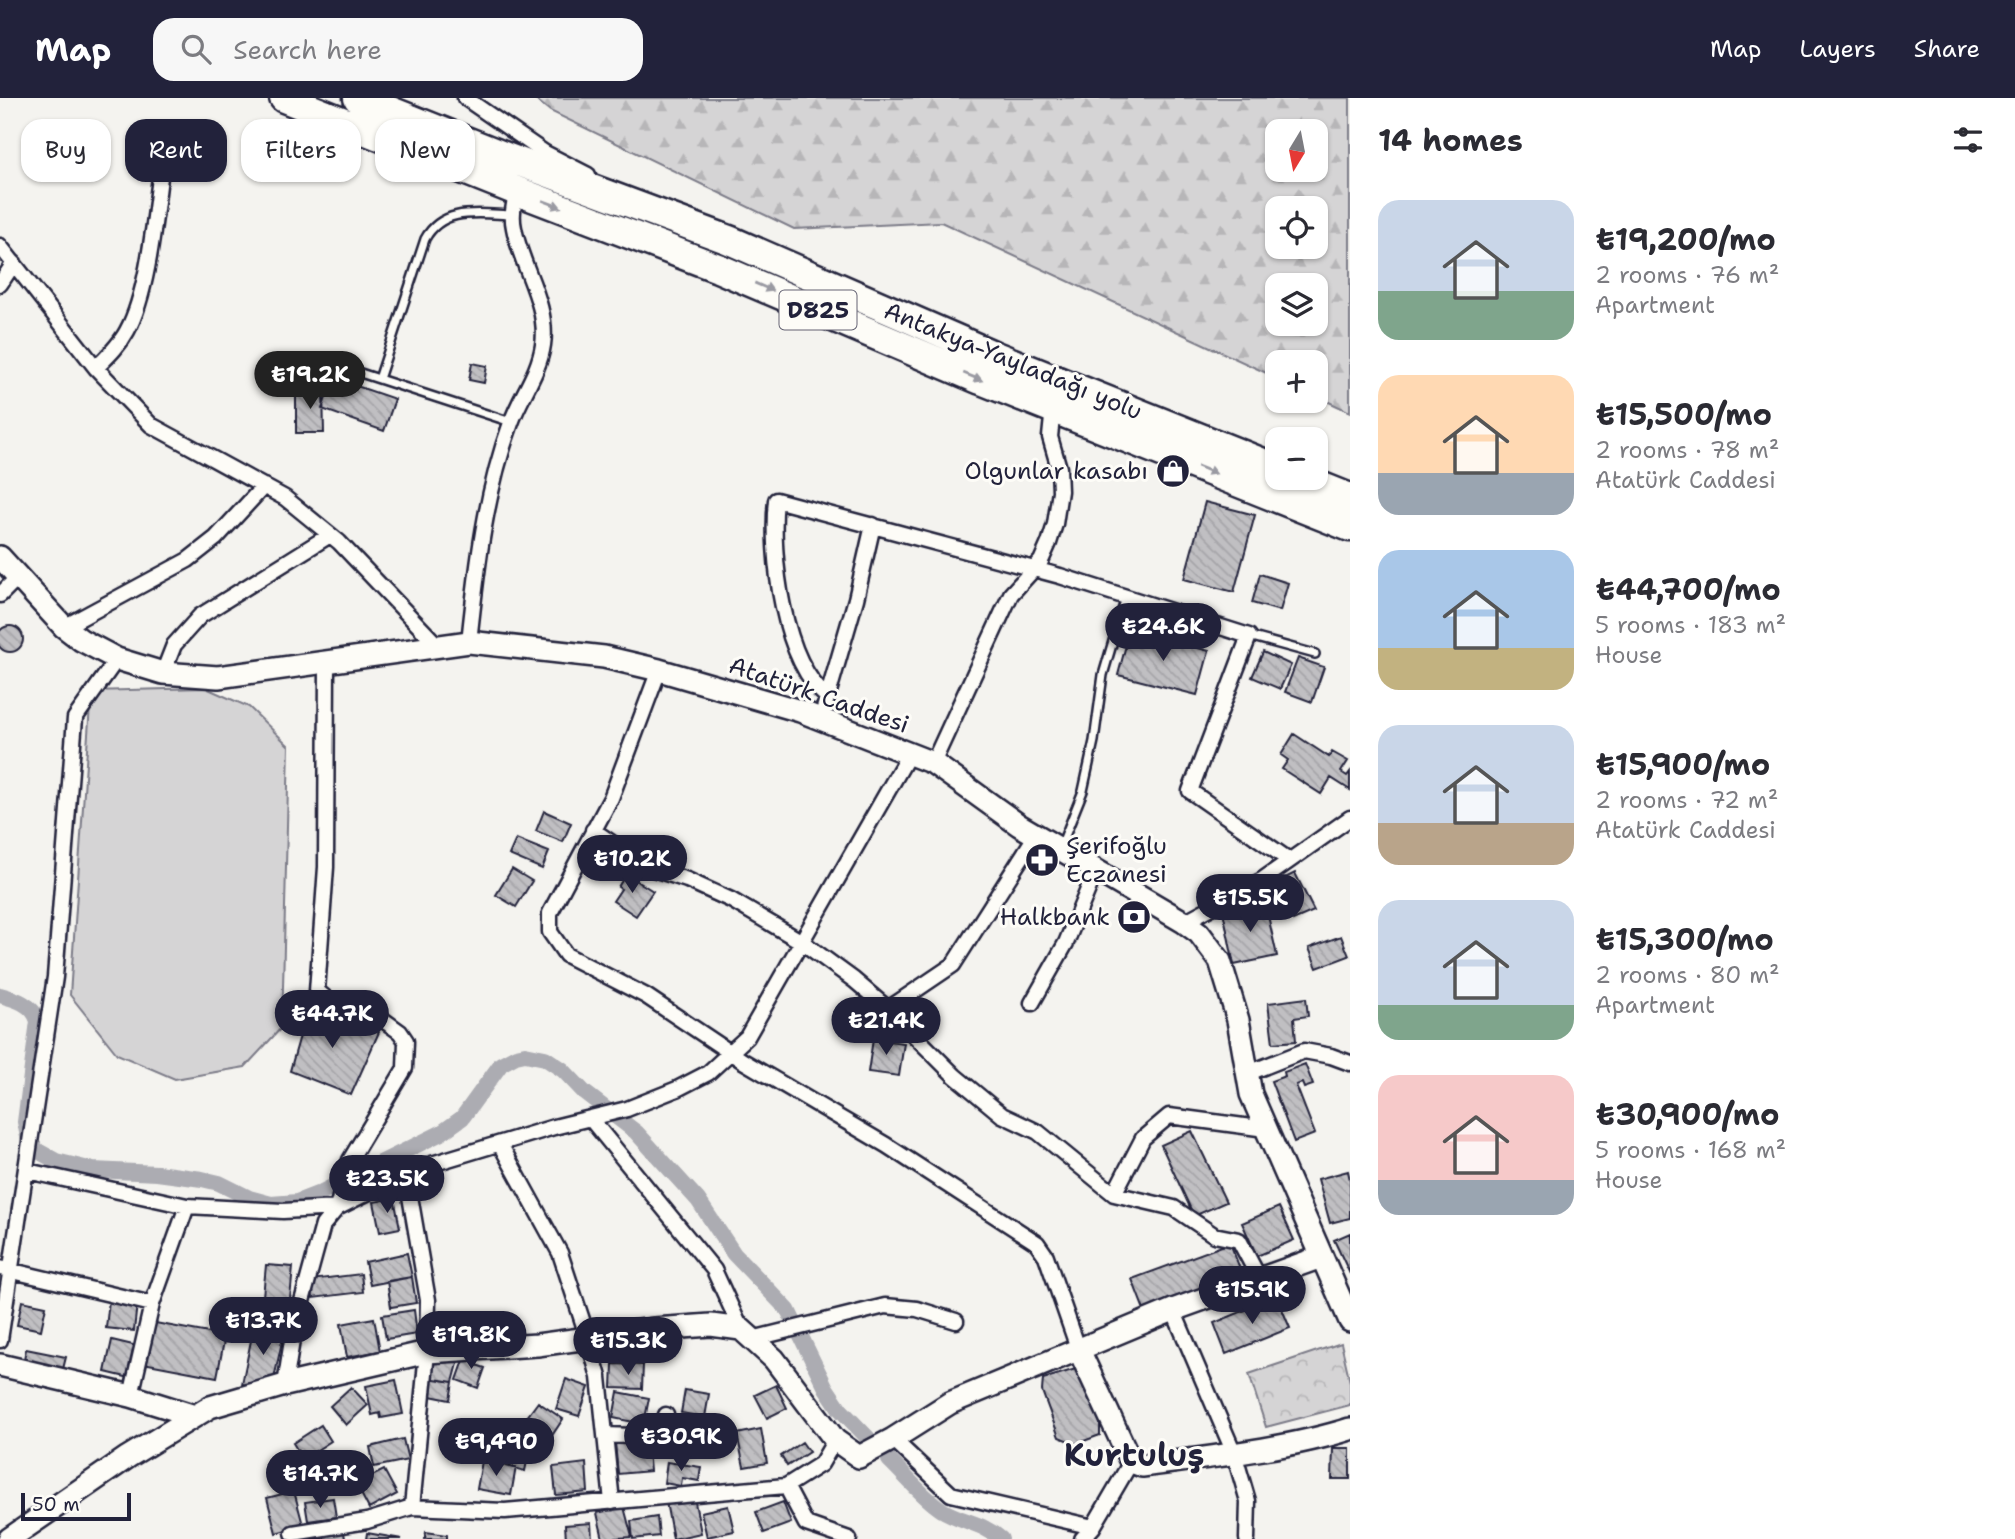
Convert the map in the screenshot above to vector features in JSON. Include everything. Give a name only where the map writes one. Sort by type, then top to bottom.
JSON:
[{"type":"highway","name":"Antakya-Yayladağı yolu","points":[[284,98],[515,203],[718,268],[888,341],[1350,527]]},
{"type":"highway","name":"Antakya-Yayladağı yolu","points":[[358,98],[506,157],[729,240],[993,355],[1265,464]]},
{"type":"highway","points":[[1328,489],[1350,498]]},
{"type":"street","points":[[466,98],[545,153],[729,240]]},
{"type":"street","points":[[96,369],[125,334],[137,307],[147,263],[159,182]]},
{"type":"street","points":[[469,642],[482,527],[489,495],[511,422],[540,360],[544,333],[543,318],[514,230],[515,203]]},
{"type":"street","points":[[0,246],[96,369],[151,425],[285,498],[330,535],[438,646]]},
{"type":"street","points":[[0,284],[14,263]]},
{"type":"street","points":[[933,763],[1011,594],[1041,561],[1049,543],[1059,507],[1059,468],[1049,429],[1053,408]]},
{"type":"street","points":[[64,628],[188,560],[216,538],[264,486]]},
{"type":"street","points":[[828,697],[814,686],[797,657],[776,567],[776,500],[1032,569],[1249,636],[1190,791],[1289,860]]},
{"type":"street","points":[[821,719],[856,599],[873,525]]},
{"type":"street","points":[[163,673],[174,645],[200,616],[330,535]]},
{"type":"street","name":"Atatürk Caddesi","points":[[0,557],[64,628],[117,659],[163,673],[218,677],[469,642],[604,657],[659,670],[821,719],[933,763],[1019,825],[1184,922],[1199,933],[1220,961],[1238,1020],[1251,1094],[1350,1321]]},
{"type":"street","points":[[0,595],[18,577]]},
{"type":"street","points":[[0,1340],[5,1269],[27,1171],[55,977],[75,718],[117,659]]},
{"type":"street","points":[[285,1385],[293,1334],[323,1226],[337,1208],[350,1160],[405,1068],[406,1041],[400,1032],[382,1019],[328,1000],[317,991],[326,867],[327,662]]},
{"type":"street","points":[[659,670],[611,798],[550,913],[550,932],[566,955],[646,996],[731,1053],[886,1145],[1037,1243],[1046,1255],[1078,1348],[1131,1462],[1142,1466],[1234,1453],[1350,1429]]},
{"type":"street","points":[[27,1171],[187,1206],[283,1211],[337,1208],[406,1173],[627,1109],[677,1089],[708,1073],[747,1037],[909,754]]},
{"type":"street","points":[[1184,922],[1262,880],[1350,818]]},
{"type":"street","points":[[593,830],[647,867],[687,880],[731,900],[802,942],[888,1009],[956,1076],[1002,1115],[1038,1132],[1114,1194],[1174,1208],[1214,1236],[1239,1240],[1259,1278]]},
{"type":"street","points":[[888,1009],[953,965],[1036,835]]},
{"type":"street","points":[[1032,1003],[1066,943],[1096,870]]},
{"type":"street","points":[[1246,1074],[1304,1051],[1350,1063]]},
{"type":"street","points":[[1114,1194],[1143,1138],[1169,1116],[1266,1129]]},
{"type":"street","points":[[595,1117],[714,1270],[746,1334],[774,1359],[835,1440],[859,1457],[950,1403],[1172,1310],[1321,1257]]},
{"type":"street","points":[[500,1144],[559,1253],[587,1338],[599,1377],[612,1502]]},
{"type":"street","points":[[406,1173],[428,1300],[427,1352],[412,1507]]},
{"type":"street","points":[[131,1396],[152,1304],[187,1206]]},
{"type":"street","points":[[5,1269],[152,1304]]},
{"type":"street","points":[[9,1539],[128,1457],[210,1407],[285,1385],[427,1352],[537,1345],[688,1326],[711,1325],[746,1334],[783,1330],[885,1306],[917,1309],[956,1321]]},
{"type":"street","points":[[1172,1310],[1234,1453],[1248,1501],[1247,1539]]},
{"type":"street","points":[[0,1365],[131,1396],[195,1416]]},
{"type":"street","points":[[606,1435],[659,1437],[666,1415]]},
{"type":"street","points":[[893,1439],[951,1494],[1093,1527]]},
{"type":"street","points":[[293,1533],[367,1521],[412,1507],[505,1511],[786,1486],[821,1464],[835,1440]]},
{"type":"street","points":[[1082,1539],[1093,1527],[1131,1462]]},
{"type":"street","points":[[786,1486],[806,1524],[803,1539]]},
{"type":"street","points":[[806,1524],[849,1539]]},
{"type":"lane","points":[[379,379],[425,239],[433,228],[444,219],[459,214],[515,203]]},
{"type":"lane","points":[[342,367],[511,422]]},
{"type":"lane","points":[[1060,849],[1083,791],[1094,741],[1103,674],[1126,597]]},
{"type":"lane","points":[[1249,636],[1315,654]]},
{"type":"green space","points":[[534,98],[1350,98],[1350,412],[1328,402],[1328,350],[1265,350],[1265,372],[941,222],[794,229],[550,111]]},
{"type":"green space","points":[[206,688],[249,707],[289,746],[282,1027],[245,1067],[175,1079],[117,1054],[70,995],[91,691]]},
{"type":"green space","points":[[1341,1343],[1350,1382],[1350,1405],[1266,1427],[1249,1374]]},
{"type":"building","points":[[472,363],[487,366],[484,383],[469,380]]},
{"type":"building","points":[[333,378],[395,399],[384,431],[322,409]]},
{"type":"building","points":[[296,389],[323,389],[324,433],[296,433]]},
{"type":"building","points":[[1205,502],[1255,515],[1234,592],[1184,579]]},
{"type":"building","points":[[1260,574],[1288,583],[1280,611],[1252,603]]},
{"type":"building","points":[[5,627],[15,627],[22,634],[22,644],[15,651],[5,651],[-1,645],[-1,633]]},
{"type":"building","points":[[1130,630],[1209,651],[1197,695],[1118,675]]},
{"type":"building","points":[[1263,652],[1291,665],[1280,689],[1252,677]]},
{"type":"building","points":[[1298,658],[1324,667],[1312,702],[1285,692]]},
{"type":"building","points":[[1294,734],[1329,757],[1332,752],[1348,761],[1341,772],[1347,776],[1350,772],[1350,790],[1331,778],[1321,794],[1282,769],[1288,760],[1281,755]]},
{"type":"building","points":[[544,811],[571,823],[563,842],[536,831]]},
{"type":"building","points":[[516,839],[549,852],[542,869],[509,855]]},
{"type":"building","points":[[512,869],[532,881],[516,907],[496,895]]},
{"type":"building","points":[[1295,873],[1314,911],[1293,920],[1275,883]]},
{"type":"building","points":[[626,874],[653,891],[636,916],[613,901]]},
{"type":"building","points":[[1265,902],[1277,956],[1234,965],[1223,911]]},
{"type":"building","points":[[1341,936],[1349,956],[1317,968],[1309,948]]},
{"type":"building","points":[[1306,998],[1308,1016],[1294,1018],[1296,1041],[1273,1043],[1268,1003]]},
{"type":"building","points":[[309,1004],[379,1032],[351,1095],[290,1071]]},
{"type":"building","points":[[873,1039],[904,1043],[899,1076],[868,1072]]},
{"type":"building","points":[[1305,1064],[1313,1085],[1304,1088],[1302,1083],[1296,1085],[1315,1134],[1294,1142],[1271,1081],[1285,1076],[1284,1072]]},
{"type":"building","points":[[1192,1131],[1226,1202],[1194,1216],[1161,1145]]},
{"type":"building","points":[[1348,1171],[1350,1218],[1330,1223],[1318,1179]]},
{"type":"building","points":[[394,1198],[400,1228],[380,1232],[374,1202]]},
{"type":"building","points":[[1279,1207],[1294,1240],[1257,1256],[1242,1223]]},
{"type":"building","points":[[1350,1233],[1350,1274],[1334,1240]]},
{"type":"building","points":[[1230,1243],[1242,1274],[1144,1310],[1132,1279]]},
{"type":"building","points":[[407,1253],[412,1277],[370,1285],[365,1262]]},
{"type":"building","points":[[266,1265],[293,1267],[289,1310],[262,1307]]},
{"type":"building","points":[[361,1274],[363,1292],[313,1298],[310,1280]]},
{"type":"building","points":[[412,1277],[416,1303],[391,1307],[387,1281]]},
{"type":"building","points":[[1277,1297],[1290,1328],[1226,1354],[1214,1323]]},
{"type":"building","points":[[109,1300],[137,1303],[134,1331],[106,1328]]},
{"type":"building","points":[[22,1301],[46,1306],[41,1330],[17,1325]]},
{"type":"building","points":[[414,1310],[417,1334],[386,1339],[382,1315]]},
{"type":"building","points":[[374,1318],[380,1351],[347,1357],[341,1324]]},
{"type":"building","points":[[150,1322],[225,1336],[217,1377],[143,1363]]},
{"type":"building","points":[[254,1326],[284,1332],[274,1379],[256,1387],[242,1384]]},
{"type":"building","points":[[112,1340],[137,1346],[130,1378],[105,1372]]},
{"type":"building","points":[[26,1349],[66,1357],[62,1373],[23,1364]]},
{"type":"building","points":[[467,1352],[480,1356],[476,1365],[485,1368],[478,1388],[457,1380]]},
{"type":"building","points":[[432,1353],[459,1360],[453,1382],[428,1378]]},
{"type":"building","points":[[613,1364],[643,1365],[642,1389],[612,1388]]},
{"type":"building","points":[[1079,1368],[1100,1423],[1100,1435],[1076,1444],[1059,1437],[1042,1391],[1043,1379]]},
{"type":"building","points":[[428,1378],[453,1382],[450,1400],[425,1395]]},
{"type":"building","points":[[566,1379],[589,1387],[579,1416],[556,1409]]},
{"type":"building","points":[[396,1380],[403,1414],[381,1418],[380,1413],[372,1415],[366,1386]]},
{"type":"building","points":[[776,1385],[787,1408],[767,1418],[755,1395]]},
{"type":"building","points":[[351,1387],[368,1405],[346,1425],[330,1406]]},
{"type":"building","points":[[685,1390],[709,1394],[705,1417],[681,1413]]},
{"type":"building","points":[[618,1392],[649,1398],[644,1424],[613,1418]]},
{"type":"building","points":[[538,1402],[563,1419],[547,1443],[521,1425]]},
{"type":"building","points":[[321,1425],[331,1441],[303,1459],[293,1443]]},
{"type":"building","points":[[761,1429],[767,1463],[744,1467],[737,1434]]},
{"type":"building","points":[[468,1430],[531,1442],[525,1471],[495,1463],[497,1451],[465,1445]]},
{"type":"building","points":[[403,1439],[408,1460],[374,1467],[370,1447]]},
{"type":"building","points":[[647,1439],[650,1471],[618,1474],[615,1442]]},
{"type":"building","points":[[802,1442],[809,1452],[787,1466],[781,1456]]},
{"type":"building","points":[[1333,1448],[1350,1448],[1350,1479],[1332,1479]]},
{"type":"building","points":[[482,1461],[516,1467],[511,1495],[477,1489]]},
{"type":"building","points":[[667,1462],[701,1467],[699,1481],[682,1478],[681,1486],[664,1483]]},
{"type":"building","points":[[586,1463],[588,1492],[556,1495],[553,1467]]},
{"type":"building","points":[[384,1470],[397,1494],[369,1509],[356,1484]]},
{"type":"building","points":[[294,1491],[303,1525],[276,1533],[267,1498]]},
{"type":"building","points":[[694,1497],[701,1533],[673,1539],[666,1502]]},
{"type":"building","points":[[333,1498],[336,1517],[308,1521],[305,1502]]},
{"type":"building","points":[[783,1502],[791,1523],[764,1533],[756,1512]]},
{"type":"building","points":[[728,1506],[734,1531],[707,1537],[701,1512]]},
{"type":"building","points":[[624,1507],[632,1537],[603,1539],[597,1513]]},
{"type":"building","points":[[657,1517],[659,1536],[633,1539],[631,1521]]},
{"type":"building","points":[[591,1523],[592,1539],[566,1539],[565,1525]]},
{"type":"building","points":[[344,1532],[345,1539],[305,1539],[305,1538]]},
{"type":"building","points":[[426,1532],[447,1535],[447,1539],[425,1539]]},
{"type":"building","points":[[367,1533],[402,1539],[366,1539]]},
{"type":"waterway","points":[[0,995],[28,1006],[38,1021],[25,1122],[29,1142],[38,1151],[56,1161],[93,1170],[157,1173],[202,1179],[271,1204],[297,1202],[320,1193],[441,1133],[462,1118],[501,1064],[525,1054],[545,1058],[636,1132],[698,1200],[734,1254],[788,1310],[826,1388],[840,1409],[868,1438]]},
{"type":"waterway","points":[[889,1460],[942,1510],[987,1529],[1001,1539]]},
{"type":"place","name":"Olgunlar kasabı","points":[[1173,471]]},
{"type":"place","name":"Şerifoğlu Eczanesi","points":[[1042,860]]},
{"type":"place","name":"Halkbank","points":[[1134,917]]},
{"type":"district","name":"Kurtuluş","points":[[1134,1454]]}]
